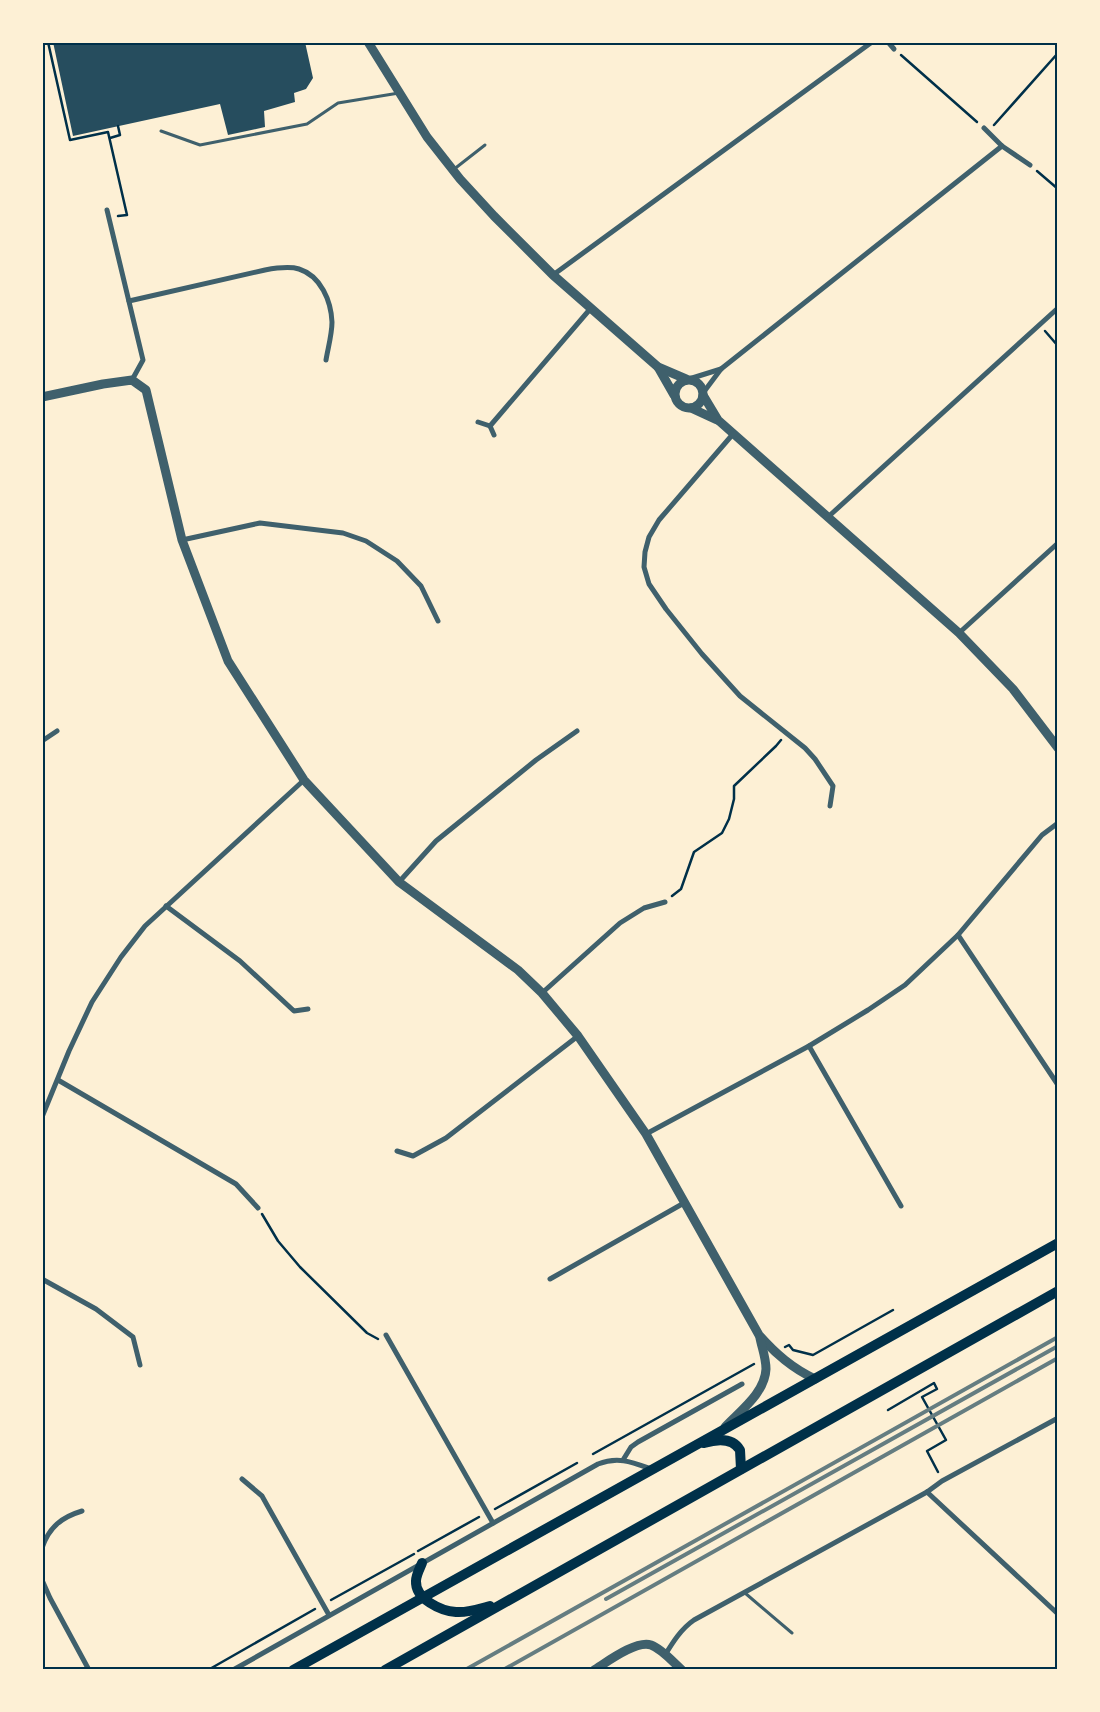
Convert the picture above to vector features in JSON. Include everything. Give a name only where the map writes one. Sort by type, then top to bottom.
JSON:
[{"type":"main road","points":[[292,1670],[1058,1243]]},
{"type":"main road","points":[[385,1670],[1058,1291]]},
{"type":"main road","points":[[689,1448],[712,1441],[725,1440],[733,1442],[740,1450],[741,1469]]},
{"type":"main road","points":[[422,1563],[416,1581],[417,1589],[423,1597],[437,1607],[446,1611],[457,1612],[475,1610],[506,1601]]},
{"type":"street","points":[[368,42],[427,137],[453,170],[494,216],[553,275],[658,367],[680,405],[718,420]]},
{"type":"street","points":[[553,275],[872,42]]},
{"type":"street","points":[[888,42],[894,49]]},
{"type":"street","points":[[984,128],[1002,146],[1030,165]]},
{"type":"street","points":[[691,408],[699,404],[703,394],[721,369],[1002,146]]},
{"type":"street","points":[[108,210],[144,360],[132,380]]},
{"type":"street","points":[[129,301],[265,270],[283,267],[299,269],[314,277],[330,305],[332,323],[326,360]]},
{"type":"street","points":[[490,426],[591,308]]},
{"type":"street","points":[[828,517],[1058,308]]},
{"type":"street","points":[[658,367],[699,383],[718,420],[959,633],[1013,689],[1058,748]]},
{"type":"street","points":[[674,395],[677,385],[688,379],[721,369]]},
{"type":"street","points":[[42,397],[132,380],[146,390],[182,540],[228,661],[304,780],[399,882],[518,970],[542,993],[578,1036],[646,1134],[759,1335],[765,1358],[766,1370],[764,1380],[753,1398],[725,1428]]},
{"type":"street","points":[[478,422],[490,426],[494,435]]},
{"type":"street","points":[[733,434],[659,520],[648,537],[644,567],[649,584],[666,609],[702,654],[740,696],[805,748],[833,786],[830,806]]},
{"type":"street","points":[[182,540],[260,523],[343,533],[366,541],[397,562],[421,586],[438,621]]},
{"type":"street","points":[[959,633],[1058,543]]},
{"type":"street","points":[[399,882],[436,841],[522,771],[577,730]]},
{"type":"street","points":[[42,741],[57,731]]},
{"type":"street","points":[[43,1117],[92,1002],[121,957],[145,926],[304,780]]},
{"type":"street","points":[[646,1134],[809,1046],[905,985],[958,936],[1042,835],[1058,823]]},
{"type":"street","points":[[542,993],[620,923],[644,908],[665,902]]},
{"type":"street","points":[[166,906],[240,961],[294,1011],[308,1008]]},
{"type":"street","points":[[958,936],[1058,1085]]},
{"type":"street","points":[[397,1151],[413,1156],[446,1138],[578,1036]]},
{"type":"street","points":[[809,1046],[901,1206]]},
{"type":"street","points":[[58,1080],[236,1184],[258,1208]]},
{"type":"street","points":[[550,1279],[684,1203]]},
{"type":"street","points":[[42,1278],[96,1309],[133,1336],[140,1365]]},
{"type":"street","points":[[386,1335],[493,1523]]},
{"type":"street","points":[[759,1335],[791,1366],[815,1379]]},
{"type":"street","points":[[623,1460],[638,1442],[742,1384]]},
{"type":"street","points":[[665,1655],[686,1625],[1058,1418]]},
{"type":"street","points":[[233,1670],[598,1464],[608,1460],[623,1460],[651,1469]]},
{"type":"street","points":[[242,1479],[262,1496],[329,1615]]},
{"type":"street","points":[[927,1492],[1058,1614]]},
{"type":"street","points":[[42,1548],[52,1528],[68,1515],[82,1511]]},
{"type":"street","points":[[42,1580],[90,1670]]},
{"type":"street","points":[[594,1670],[638,1646],[651,1645],[682,1670]]},
{"type":"lane","points":[[161,131],[200,145],[307,124],[338,103],[399,93]]},
{"type":"lane","points":[[453,170],[485,145]]},
{"type":"lane","points":[[744,1592],[792,1633]]},
{"type":"path","points":[[48,42],[70,140],[108,132],[127,215],[110,218]]},
{"type":"path","points":[[894,49],[984,128]]},
{"type":"path","points":[[988,132],[1058,53]]},
{"type":"path","points":[[110,138],[120,135],[118,126]]},
{"type":"path","points":[[1030,165],[1058,189]]},
{"type":"path","points":[[1039,325],[1058,346]]},
{"type":"path","points":[[665,902],[681,889],[694,852],[722,833],[729,819],[734,799],[734,786],[776,746],[786,732]]},
{"type":"path","points":[[258,1208],[278,1242],[300,1267],[367,1333],[393,1347]]},
{"type":"path","points":[[888,1410],[934,1383],[937,1389],[922,1397],[946,1440],[927,1451],[938,1473]]},
{"type":"building","points":[[53,42],[305,42],[313,78],[306,89],[294,93],[295,102],[264,111],[265,127],[228,135],[220,104],[73,136]]},
{"type":"railway","points":[[465,1670],[1058,1337]]},
{"type":"railway","points":[[606,1599],[1058,1346]]},
{"type":"railway","points":[[503,1670],[1058,1358]]}]
